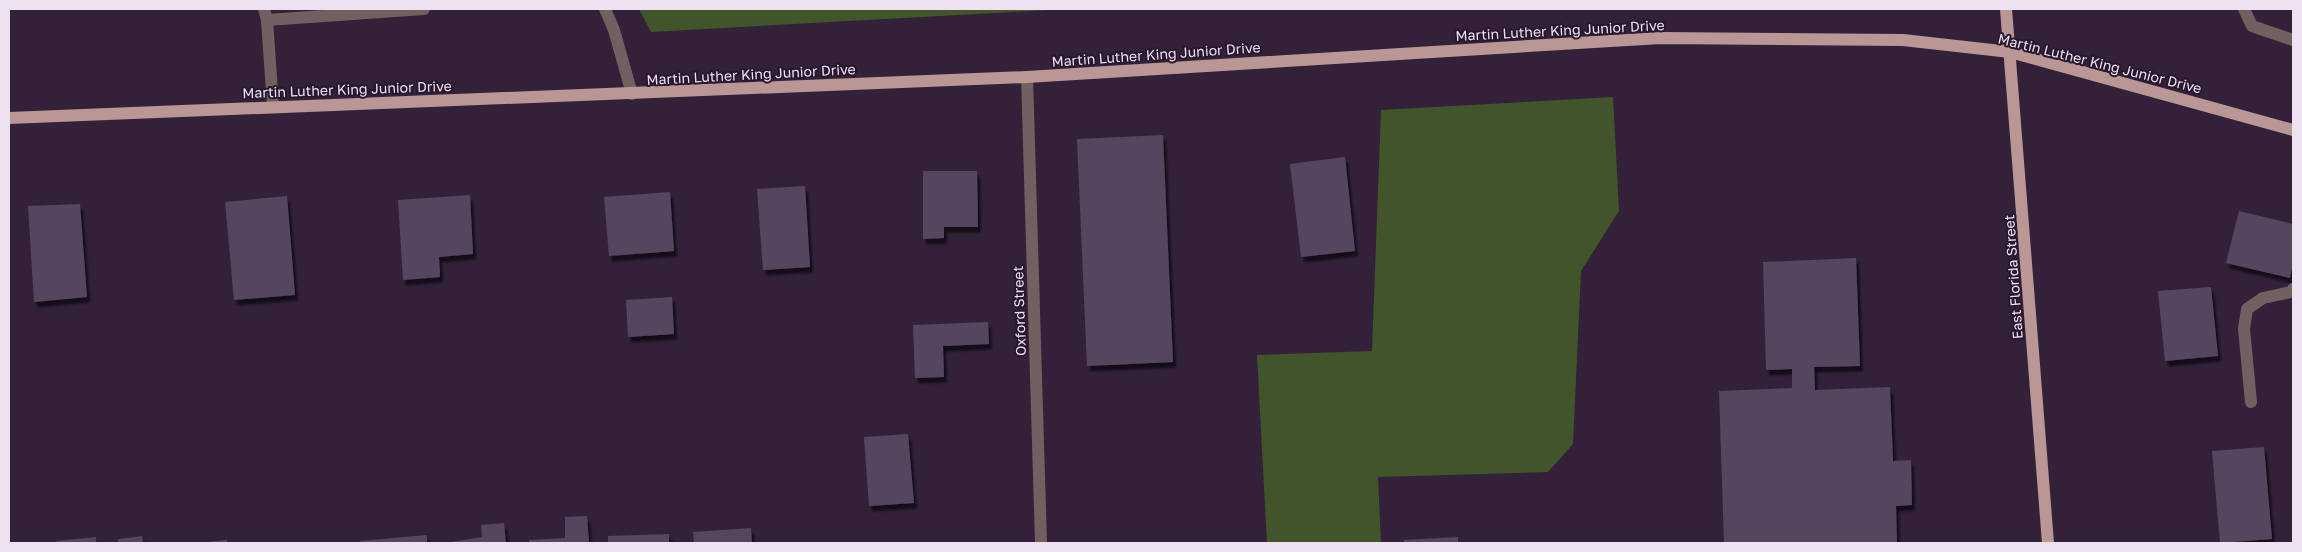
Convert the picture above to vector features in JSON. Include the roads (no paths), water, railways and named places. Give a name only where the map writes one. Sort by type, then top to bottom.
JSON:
[{"type":"main road","name":"East Florida Street","points":[[2006,9],[2048,543]]},
{"type":"main road","name":"Martin Luther King Junior Drive","points":[[9,118],[1026,77],[1660,38],[1904,40],[2010,52],[2293,130]]},
{"type":"street","points":[[273,106],[265,14],[424,9]]},
{"type":"street","points":[[605,9],[614,30],[632,94]]},
{"type":"street","points":[[2244,9],[2252,26],[2293,40]]},
{"type":"street","name":"Oxford Street","points":[[1026,77],[1041,543]]},
{"type":"street","points":[[2251,402],[2244,329],[2247,309],[2263,298],[2291,292],[2293,289]]}]
